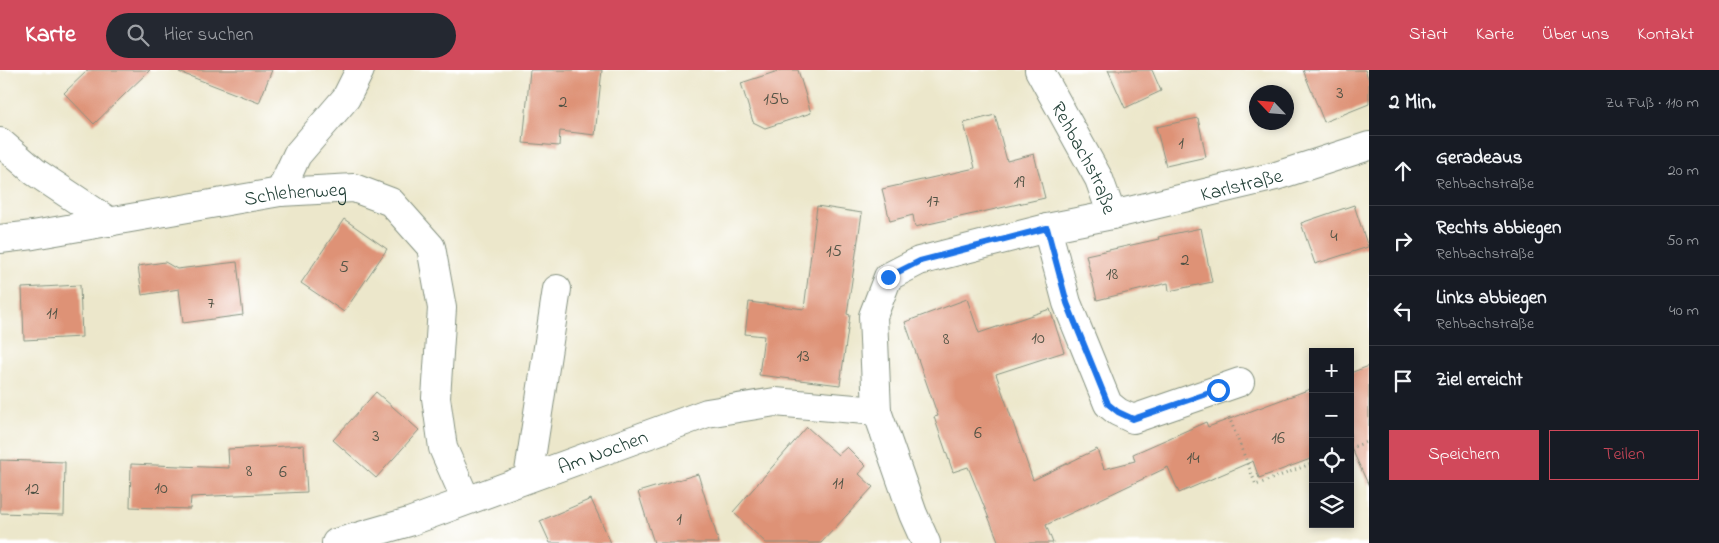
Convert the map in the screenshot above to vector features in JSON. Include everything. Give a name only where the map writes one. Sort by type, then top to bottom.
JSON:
[{"type":"street","points":[[280,192],[297,154],[346,98],[360,70]]},
{"type":"street","name":"Rehbachstraße","points":[[926,543],[913,514],[877,412],[873,316],[888,277],[920,261],[1047,228],[1112,215],[1098,179],[1039,70]]},
{"type":"street","points":[[0,142],[35,172],[110,222]]},
{"type":"street","name":"Karlstraße","points":[[1112,215],[1276,176],[1369,146]]},
{"type":"street","name":"Schlehenweg","points":[[0,239],[33,235],[280,192],[354,188],[391,202],[431,247],[442,308],[436,398],[443,448],[466,500]]},
{"type":"street","points":[[1047,228],[1067,303],[1108,404],[1118,412],[1133,419],[1229,386]]},
{"type":"street","points":[[528,478],[557,289]]},
{"type":"street","name":"Am Nochen","points":[[336,543],[409,522],[707,412],[775,402],[877,412]]},
{"type":"path","points":[[1229,386],[1256,485],[1309,465]]},
{"type":"path","points":[[1354,447],[1369,441]]},
{"type":"building","points":[[88,70],[150,70],[94,124],[64,93]]},
{"type":"building","points":[[179,70],[272,70],[259,103],[179,72]]},
{"type":"building","points":[[530,70],[602,70],[595,135],[560,131],[559,146],[523,143]]},
{"type":"building","points":[[781,70],[798,70],[811,113],[765,128],[753,122],[741,83]]},
{"type":"building","points":[[1108,70],[1152,70],[1161,91],[1125,108]]},
{"type":"building","points":[[1303,70],[1365,70],[1369,80],[1369,104],[1324,122]]},
{"type":"building","points":[[995,115],[1007,161],[1034,154],[1045,198],[915,227],[913,215],[890,221],[882,189],[975,168],[964,123]]},
{"type":"building","points":[[1198,118],[1206,157],[1166,166],[1156,127]]},
{"type":"building","points":[[1354,205],[1368,247],[1315,264],[1301,223]]},
{"type":"building","points":[[817,206],[862,213],[847,314],[850,315],[840,385],[759,375],[764,336],[745,334],[749,302],[804,309]]},
{"type":"building","points":[[344,219],[387,249],[344,312],[301,283]]},
{"type":"building","points":[[1201,228],[1212,282],[1169,291],[1168,283],[1097,300],[1086,255]]},
{"type":"building","points":[[165,262],[177,269],[237,262],[243,315],[183,323],[179,289],[142,295],[138,266]]},
{"type":"building","points":[[80,285],[82,337],[24,340],[22,288]]},
{"type":"building","points":[[967,299],[979,333],[1050,309],[1064,352],[996,374],[1033,480],[1097,449],[1104,469],[1135,461],[1133,454],[1206,422],[1208,427],[1309,389],[1309,459],[1259,478],[1253,461],[1179,493],[1168,467],[1046,525],[1053,543],[999,543],[968,467],[953,472],[934,417],[938,416],[905,322]]},
{"type":"building","points":[[1369,366],[1369,486],[1354,454],[1354,372]]},
{"type":"building","points":[[376,392],[419,430],[376,478],[333,440]]},
{"type":"building","points":[[807,427],[838,455],[847,447],[866,466],[859,474],[873,487],[821,543],[766,543],[733,512]]},
{"type":"building","points":[[304,445],[307,492],[191,497],[190,509],[130,507],[131,464],[229,468],[228,449]]},
{"type":"building","points":[[0,460],[65,462],[64,515],[0,513]]},
{"type":"building","points":[[698,474],[719,543],[654,543],[638,492]]},
{"type":"building","points":[[591,499],[611,543],[550,543],[540,521]]},
{"type":"route","points":[[888,277],[920,261],[1047,228],[1067,303],[1108,404],[1118,412],[1133,419],[1218,390]]}]
